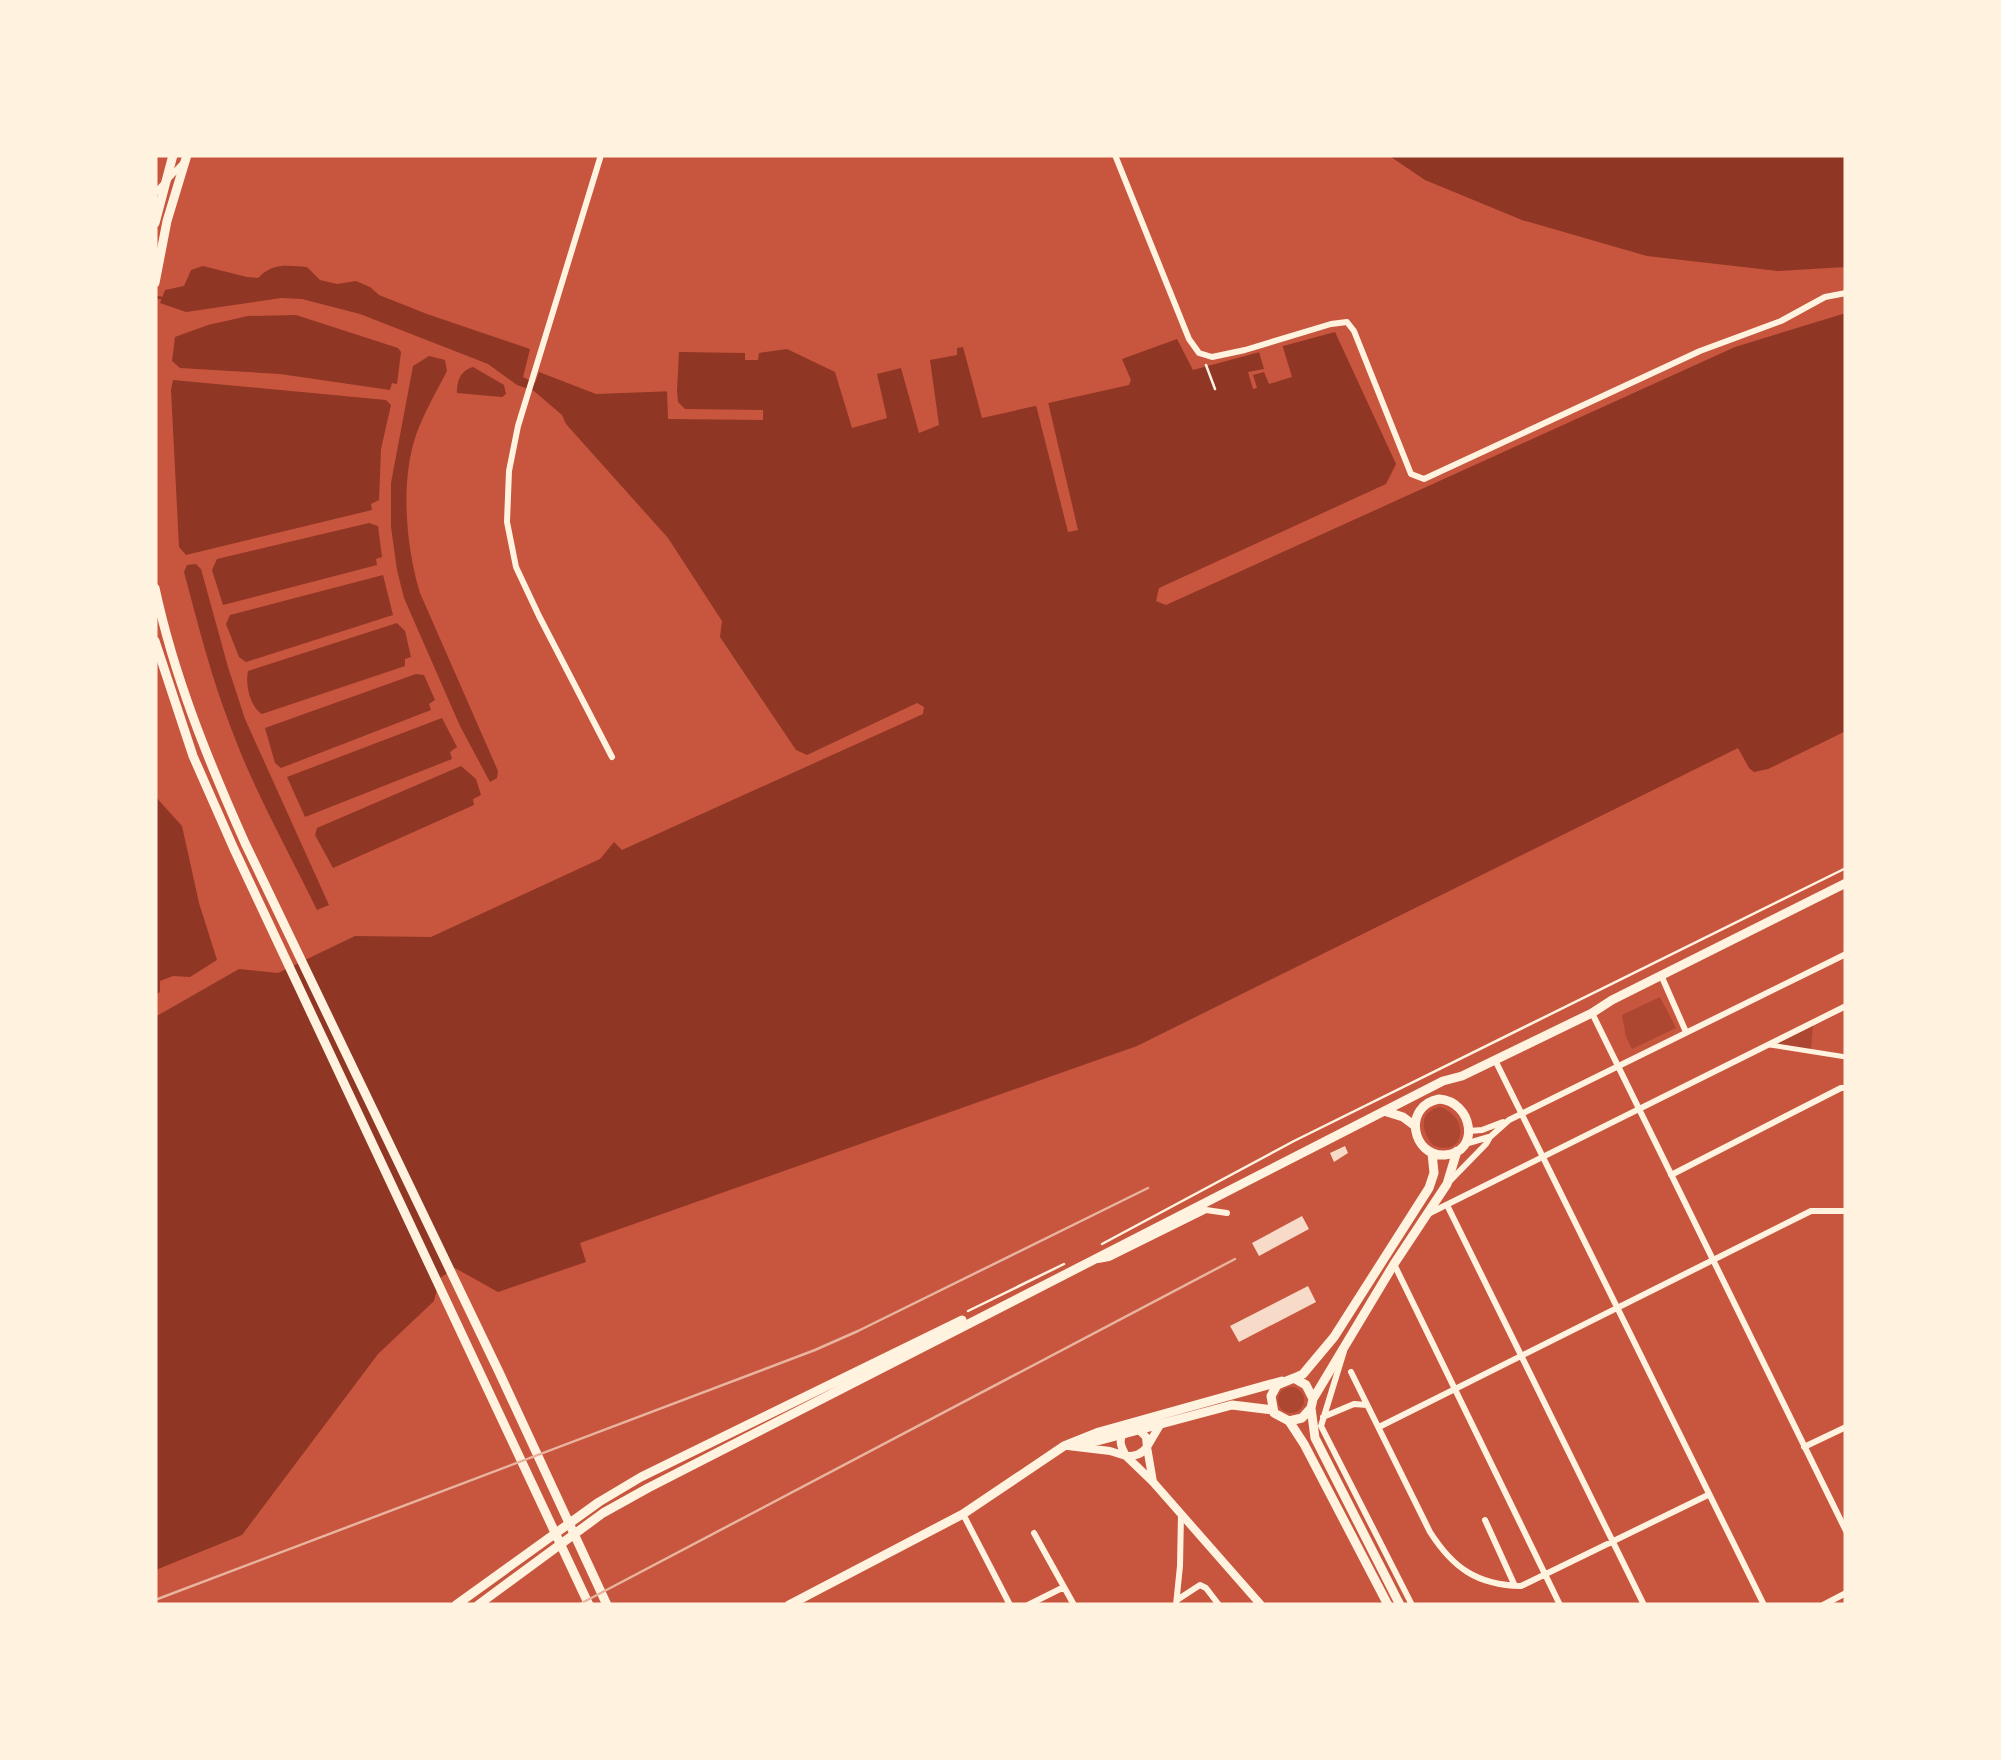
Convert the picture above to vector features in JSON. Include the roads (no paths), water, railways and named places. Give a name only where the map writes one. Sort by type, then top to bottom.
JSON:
[{"type":"main road","points":[[155,223],[173,155]]},
{"type":"main road","points":[[155,283],[167,221],[188,155]]},
{"type":"main road","points":[[155,588],[180,681],[210,765],[607,1605]]},
{"type":"main road","points":[[155,640],[193,756],[221,819],[589,1605]]},
{"type":"main road","points":[[1461,1148],[1445,1155],[1432,1153],[1420,1141],[1415,1126],[1415,1118],[1446,1084],[1846,884]]},
{"type":"main road","points":[[1454,1102],[1454,1082],[1462,1076]]},
{"type":"main road","points":[[478,1605],[603,1513],[648,1488],[1443,1080],[1462,1076]]},
{"type":"main road","points":[[1282,1382],[1271,1396],[1273,1410],[1289,1421],[1302,1418],[1447,1184],[1469,1131],[1463,1113],[1446,1099],[1384,1111]]},
{"type":"main road","points":[[1384,1111],[1415,1126]]},
{"type":"main road","points":[[1064,1446],[1123,1434],[1135,1426],[1304,1374],[1334,1337],[1430,1188],[1434,1174],[1432,1153]]},
{"type":"main road","points":[[456,1605],[598,1502],[641,1477],[1087,1262]]},
{"type":"main road","points":[[1294,1378],[1306,1385],[1315,1438],[1400,1605]]},
{"type":"main road","points":[[789,1605],[964,1514],[1064,1446],[1099,1432],[1160,1425],[1232,1405],[1273,1410]]},
{"type":"main road","points":[[1289,1421],[1388,1605]]},
{"type":"street","points":[[155,193],[188,155]]},
{"type":"street","points":[[602,155],[518,426],[509,471],[507,522],[516,567],[612,757]]},
{"type":"street","points":[[1115,155],[1189,339],[1199,353],[1212,357],[1347,322],[1354,330],[1411,474],[1424,479],[1700,350],[1781,321],[1825,297],[1846,293]]},
{"type":"street","points":[[1469,1131],[1509,1120],[1846,954]]},
{"type":"street","points":[[1660,975],[1686,1032]]},
{"type":"street","points":[[1427,1215],[1846,1006]]},
{"type":"street","points":[[1592,1013],[1846,1531]]},
{"type":"street","points":[[1767,1044],[1846,1057]]},
{"type":"street","points":[[1495,1060],[1764,1605]]},
{"type":"street","points":[[1670,1175],[1846,1088]]},
{"type":"street","points":[[1447,1184],[1509,1120]]},
{"type":"street","points":[[1461,1148],[1490,1137]]},
{"type":"street","points":[[1447,1205],[1644,1605]]},
{"type":"street","points":[[1087,1262],[1109,1258],[1206,1210],[1227,1213]]},
{"type":"street","points":[[1379,1427],[1811,1211],[1846,1210]]},
{"type":"street","points":[[1394,1264],[1560,1605]]},
{"type":"street","points":[[1346,1344],[1321,1426],[1412,1605]]},
{"type":"street","points":[[1351,1372],[1444,1554],[1469,1573],[1497,1585],[1521,1586],[1708,1495]]},
{"type":"street","points":[[1322,1417],[1354,1404],[1368,1406]]},
{"type":"street","points":[[1064,1446],[1110,1450],[1126,1456],[1143,1453],[1160,1425]]},
{"type":"street","points":[[1135,1426],[1146,1438],[1153,1482]]},
{"type":"street","points":[[1804,1447],[1846,1427]]},
{"type":"street","points":[[1123,1434],[1120,1445],[1126,1456],[1261,1605]]},
{"type":"street","points":[[964,1514],[1010,1605]]},
{"type":"street","points":[[1176,1603],[1181,1514]]},
{"type":"street","points":[[1485,1520],[1515,1586]]},
{"type":"street","points":[[1034,1534],[1074,1605]]},
{"type":"street","points":[[1176,1603],[1200,1585],[1218,1605]]},
{"type":"street","points":[[1028,1605],[1064,1587]]},
{"type":"street","points":[[1823,1605],[1846,1593]]},
{"type":"waterway","points":[[155,297],[162,298]]},
{"type":"railway","points":[[155,1600],[815,1350],[1148,1188]]},
{"type":"railway","points":[[578,1605],[1235,1259]]}]
